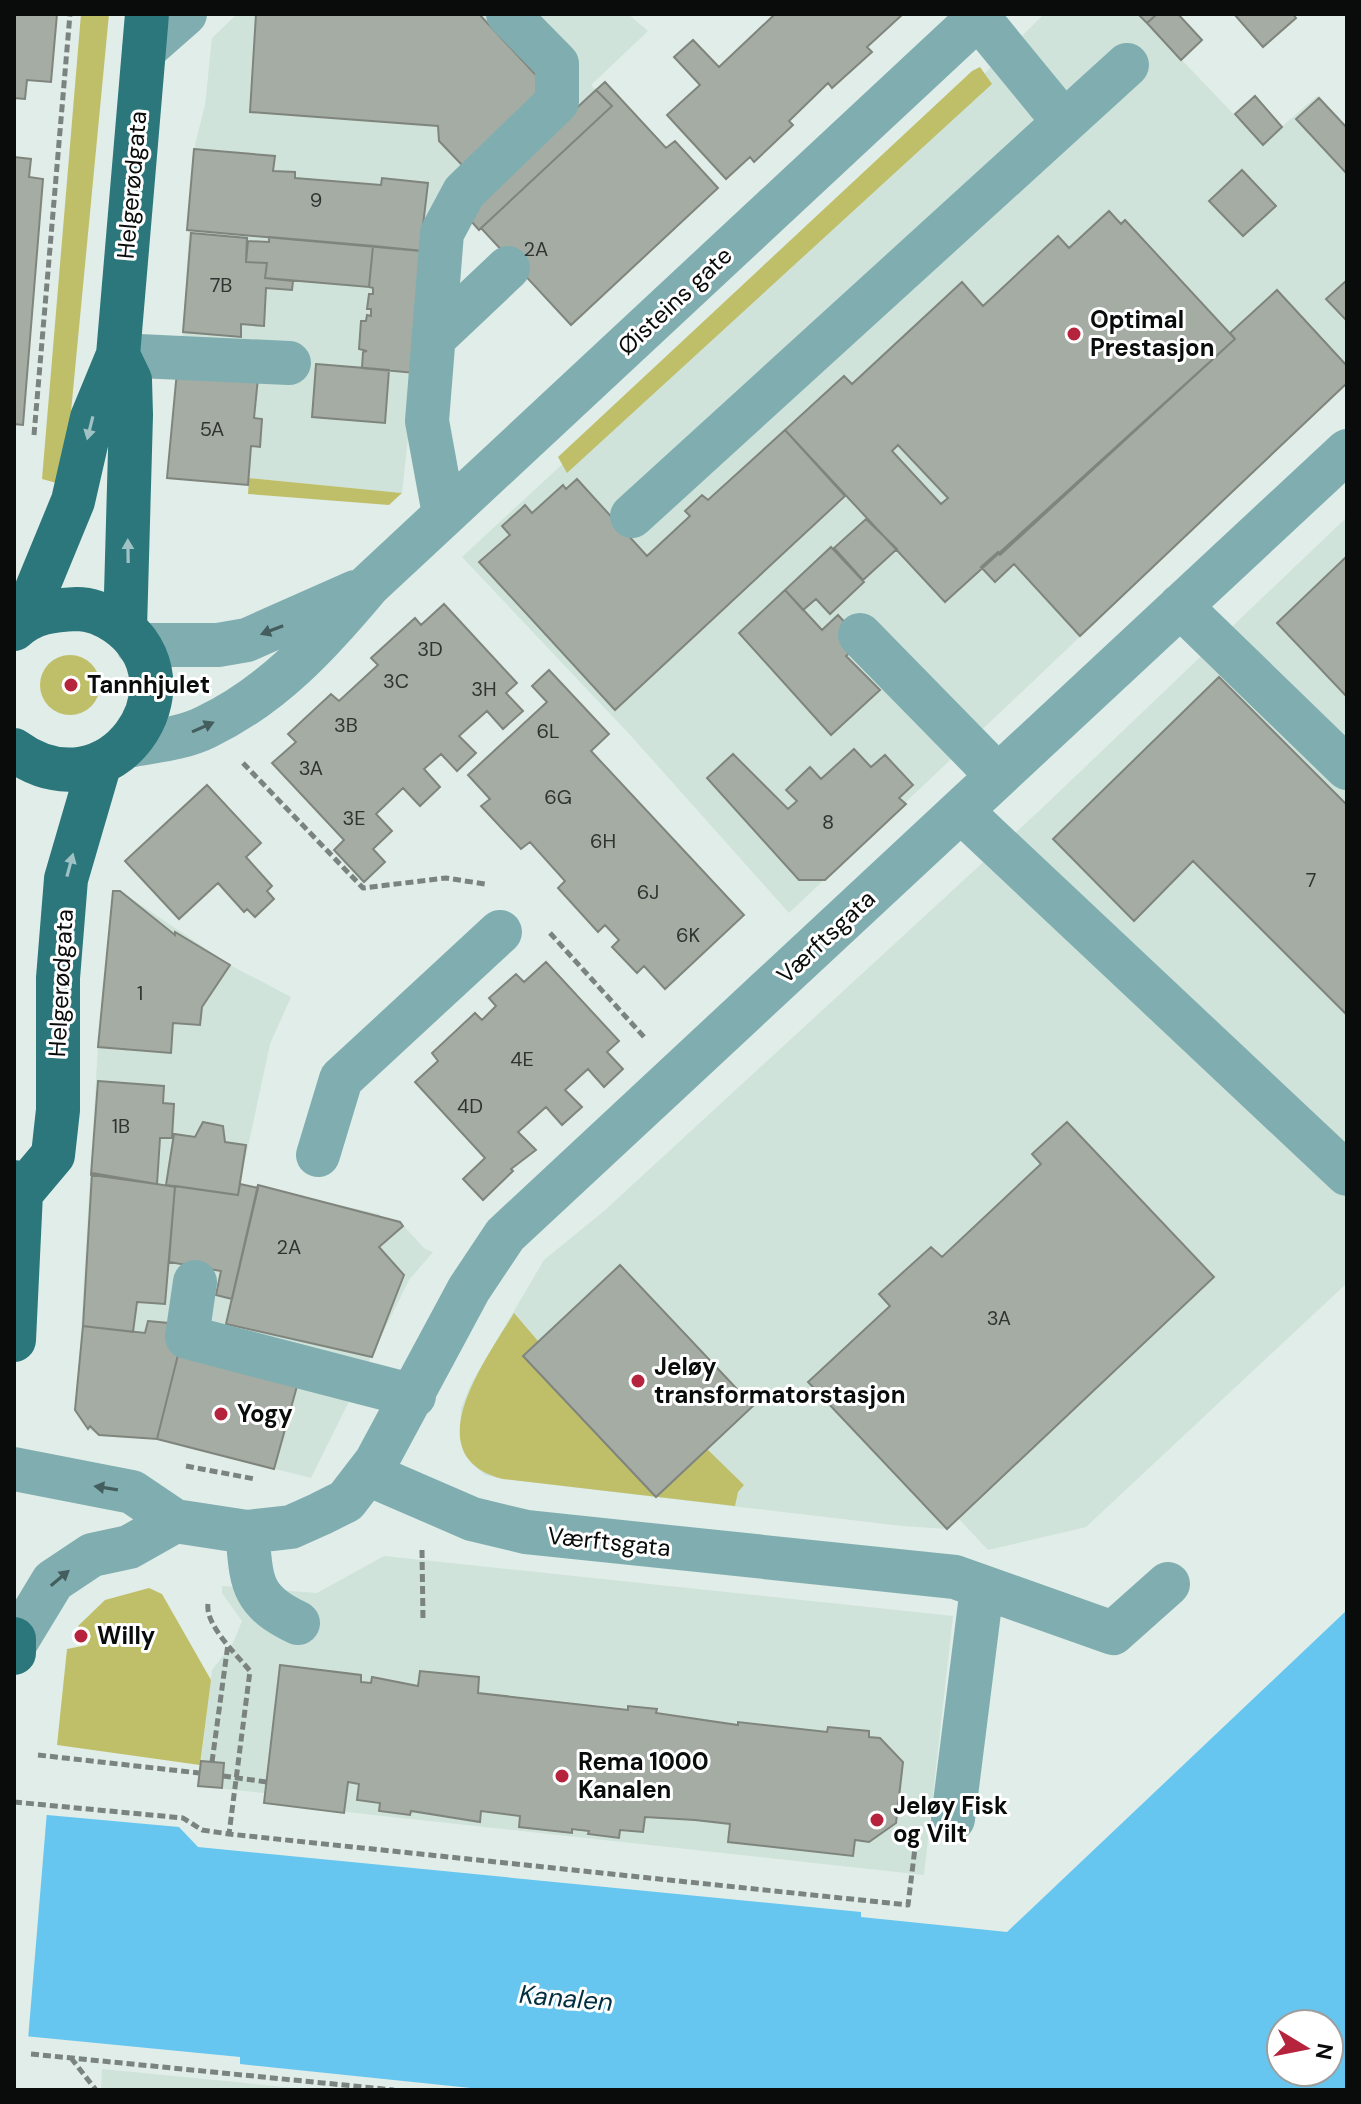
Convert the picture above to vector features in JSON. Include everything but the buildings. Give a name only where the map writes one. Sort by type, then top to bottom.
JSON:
[{"type":"main road","name":"Helgerødgata","points":[[19,625],[73,501],[92,418],[118,355],[145,32]]},
{"type":"main road","name":"Helgerødgata","points":[[14,1340],[17,1188],[53,1155],[58,1110],[58,978],[66,879],[113,756],[148,714],[151,689],[147,665],[132,637],[130,380],[118,355]]},
{"type":"main road","points":[[19,625],[47,610],[85,609],[107,617],[132,637]]},
{"type":"main road","points":[[14,750],[35,764],[58,771],[113,756]]},
{"type":"main road","points":[[14,750],[14,785]]},
{"type":"street","points":[[145,32],[185,14]]},
{"type":"street","points":[[444,514],[427,421],[442,233],[464,192],[557,102],[557,64],[508,14]]},
{"type":"street","points":[[980,16],[1064,122]]},
{"type":"street","name":"Øisteins gate","points":[[113,756],[205,728],[271,688],[321,641],[368,586],[980,16]]},
{"type":"street","points":[[632,516],[1127,65]]},
{"type":"street","points":[[434,338],[508,268]]},
{"type":"street","points":[[118,355],[289,363]]},
{"type":"street","name":"Værftsgata","points":[[14,1469],[132,1492],[175,1521],[247,1532],[291,1527],[346,1501],[368,1474],[414,1396],[469,1289],[505,1235],[1347,451]]},
{"type":"street","name":"Øisteins gate","points":[[132,637],[218,645],[247,640],[368,586]]},
{"type":"street","points":[[1180,606],[1347,768]]},
{"type":"street","points":[[860,635],[998,776]]},
{"type":"street","points":[[961,811],[1347,1174]]},
{"type":"street","points":[[318,1155],[341,1079],[500,932]]},
{"type":"street","points":[[195,1282],[187,1337],[414,1396]]},
{"type":"street","name":"Værftsgata","points":[[368,1474],[472,1519],[526,1532],[968,1583],[1113,1633],[1168,1584]]},
{"type":"street","points":[[15,1645],[53,1581],[92,1555],[129,1547],[175,1521]]},
{"type":"street","points":[[247,1532],[253,1585],[274,1611],[298,1623]]},
{"type":"street","points":[[953,1819],[968,1583]]},
{"type":"path","points":[[33,445],[70,14]]},
{"type":"path","points":[[422,1545],[423,1620]]},
{"type":"path","points":[[209,1594],[207,1610],[250,1671],[229,1834]]},
{"type":"path","points":[[212,1762],[228,1643]]},
{"type":"path","points":[[38,1755],[199,1773]]},
{"type":"path","points":[[223,1776],[267,1782]]},
{"type":"path","points":[[14,1802],[183,1818],[202,1830],[229,1834],[908,1905],[917,1834],[953,1819]]},
{"type":"path","points":[[31,2054],[394,2090]]},
{"type":"path","points":[[71,2058],[96,2090]]},
{"type":"shaded area","points":[[81,14],[109,14],[64,485],[42,479]]},
{"type":"shaded area","points":[[237,14],[628,14],[648,31],[591,85],[596,90],[464,213],[415,373],[402,493],[250,478],[248,485],[167,478],[183,332],[194,149],[205,105],[212,38]]},
{"type":"shaded area","points":[[1044,14],[1138,14],[1262,144],[1317,96],[1347,128],[1347,383],[789,913],[632,737],[462,557],[985,73]]},
{"type":"shaded area","points":[[980,67],[992,84],[567,473],[558,457],[972,71]]},
{"type":"shaded area","points":[[249,478],[402,493],[389,505],[248,494]]},
{"type":"shaded area","points":[[1347,517],[1347,1283],[1086,1527],[988,1550],[958,1518],[947,1529],[902,1526],[503,1479],[485,1475],[471,1463],[460,1437],[461,1408],[471,1384],[544,1260],[604,1211],[1039,811]]},
{"type":"shaded area","points":[[70,655],[82,657],[91,664],[98,673],[98,697],[91,706],[82,713],[70,715],[58,713],[49,706],[42,697],[40,685],[42,673],[49,664],[58,657]]},
{"type":"shaded area","points":[[113,891],[120,891],[230,965],[291,997],[270,1044],[240,1184],[380,1214],[380,1218],[400,1222],[425,1249],[433,1252],[409,1280],[311,1478],[157,1439],[99,1435],[88,1429],[76,1413],[98,1047]]},
{"type":"shaded area","points":[[514,1313],[538,1341],[523,1356],[656,1497],[503,1479],[477,1467],[463,1450],[460,1428],[465,1404],[475,1379]]},
{"type":"shaded area","points":[[707,1449],[744,1485],[738,1492],[735,1506],[656,1497]]},
{"type":"shaded area","points":[[384,1556],[953,1616],[924,1875],[264,1803],[264,1793],[198,1786],[212,1670],[233,1643],[242,1621],[222,1593],[222,1586],[317,1593]]},
{"type":"shaded area","points":[[149,1588],[162,1594],[211,1680],[200,1765],[57,1745],[67,1649],[87,1645],[91,1636],[78,1626],[105,1600]]},
{"type":"shaded area","points":[[102,2069],[316,2090],[101,2090]]},
{"type":"water","name":"Kanalen","points":[[1347,1610],[1347,2090],[490,2090],[240,2064],[240,2057],[14,2035],[14,1812],[179,1827],[198,1847],[861,1912],[861,1917],[1007,1932]]},
{"type":"pier","points":[[14,1808],[47,1811],[28,2040],[14,2039]]},
{"type":"place","name":"Optimal Prestasjon","points":[[1074,334]]},
{"type":"place","name":"Tannhjulet","points":[[71,685]]},
{"type":"place","name":"Jeløy transformatorstasjon","points":[[638,1381]]},
{"type":"place","name":"Yogy","points":[[221,1414]]},
{"type":"place","name":"Willy","points":[[81,1636]]},
{"type":"place","name":"Rema 1000 Kanalen","points":[[562,1776]]},
{"type":"place","name":"Jeløy Fisk og Vilt","points":[[877,1820]]}]
